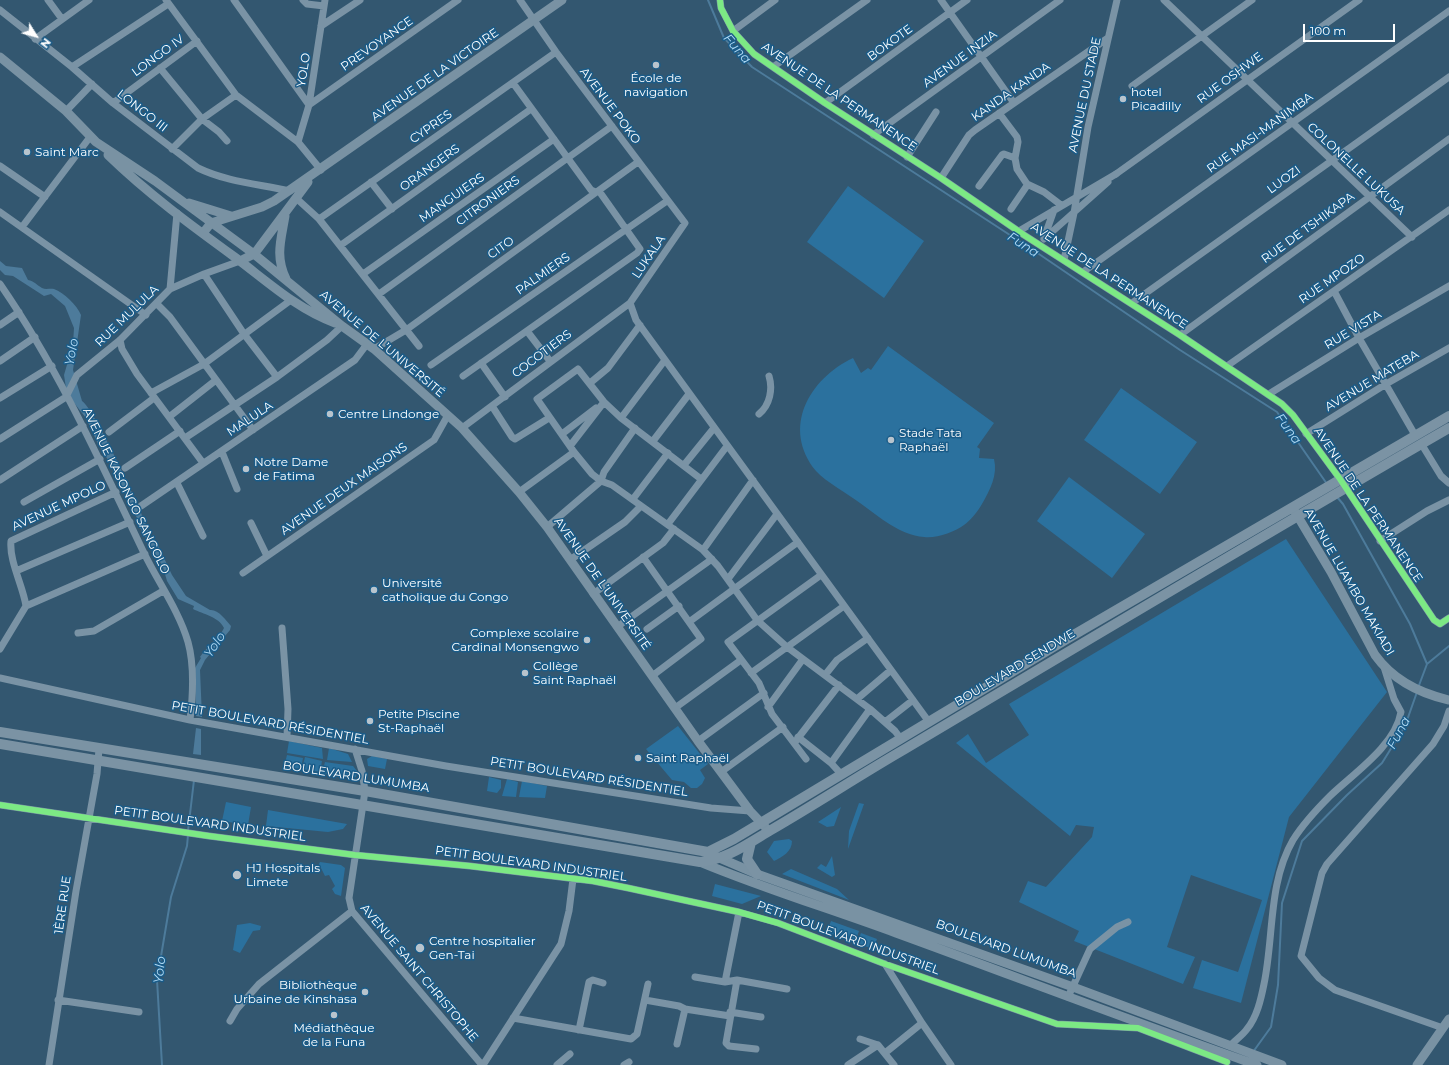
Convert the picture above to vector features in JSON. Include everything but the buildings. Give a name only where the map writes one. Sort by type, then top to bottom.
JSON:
[{"type":"highway","points":[[1321,496],[1337,481],[1449,416]]},
{"type":"highway","points":[[1321,496],[1342,490],[1449,428]]},
{"type":"highway","name":"BOULEVARD SENDWE","points":[[708,852],[734,839],[1292,506],[1321,496]]},
{"type":"highway","name":"BOULEVARD SENDWE","points":[[720,858],[751,842],[905,748],[1298,516],[1321,496]]},
{"type":"highway","name":"BOULEVARD LUMUMBA","points":[[0,732],[365,791],[708,852]]},
{"type":"highway","name":"BOULEVARD LUMUMBA","points":[[0,744],[209,778],[700,862],[720,858]]},
{"type":"highway","points":[[751,842],[747,859],[757,874]]},
{"type":"main road","name":"AVENUE DE LA VICTOIRE","points":[[254,254],[286,211],[293,195],[318,172],[562,0]]},
{"type":"main road","name":"AVENUE DE L’UNIVERSITÉ","points":[[0,57],[66,111],[93,139],[178,198],[254,254],[370,347],[448,415],[465,426],[548,527],[593,594],[698,741],[750,811],[769,831]]},
{"type":"main road","points":[[93,139],[125,171],[202,233],[291,300],[315,315],[342,326]]},
{"type":"main road","points":[[202,233],[211,223],[262,207],[293,195]]},
{"type":"main road","points":[[178,198],[231,216]]},
{"type":"main road","points":[[286,211],[279,256],[281,268],[288,282]]},
{"type":"main road","points":[[240,261],[254,254]]},
{"type":"main road","name":"AVENUE LUAMBO MAKIADI","points":[[1292,506],[1331,572],[1375,655],[1384,667],[1405,683],[1424,693],[1449,700]]},
{"type":"main road","name":"BOULEVARD LUMUMBA","points":[[708,852],[757,874],[1073,987],[1230,1046],[1232,1058]]},
{"type":"main road","name":"BOULEVARD LUMUMBA","points":[[700,862],[767,889],[872,924],[1232,1058],[1282,1065]]},
{"type":"main road","points":[[1417,1065],[1449,1019]]},
{"type":"street","points":[[48,0],[62,19]]},
{"type":"street","points":[[35,38],[89,0]]},
{"type":"street","points":[[234,0],[309,105]]},
{"type":"street","points":[[303,0],[307,4],[325,3]]},
{"type":"street","points":[[321,26],[360,0]]},
{"type":"street","name":"PREVOYANCE","points":[[309,105],[458,0]]},
{"type":"street","name":"AVENUE POKO","points":[[520,0],[556,52],[667,202],[685,223]]},
{"type":"street","name":"AVENUE DE LA PERMANENCE","points":[[720,0],[721,8],[733,31],[754,54],[873,135],[1019,231],[1042,242],[1064,260],[1132,303],[1269,394],[1293,415],[1342,490],[1380,541],[1436,623],[1440,624],[1449,618]]},
{"type":"street","points":[[733,31],[775,0]]},
{"type":"street","points":[[773,67],[867,0]]},
{"type":"street","points":[[941,0],[1014,103]]},
{"type":"street","name":"BOKOTE","points":[[825,103],[967,0]]},
{"type":"street","name":"AVENUE INZIA","points":[[873,135],[1060,0]]},
{"type":"street","name":"AVENUE DU STADE","points":[[1064,260],[1074,213],[1088,127],[1117,0]]},
{"type":"street","name":"COLONELLE LUKUSA","points":[[1164,0],[1412,237]]},
{"type":"street","points":[[1132,86],[1201,35],[1252,0]]},
{"type":"street","name":"RUE OSHWE","points":[[1116,174],[1359,0]]},
{"type":"street","points":[[72,67],[167,2],[236,95],[298,142],[318,172]]},
{"type":"street","name":"YOLO","points":[[298,142],[309,105],[325,3]]},
{"type":"street","name":"LONGO III","points":[[0,10],[72,67],[113,103],[198,168],[213,175],[293,195]]},
{"type":"street","name":"RUE MASI-MANIMBA","points":[[1083,272],[1449,11]]},
{"type":"street","name":"KANDA KANDA","points":[[940,178],[968,135],[1108,38]]},
{"type":"street","name":"LONGO IV","points":[[113,103],[197,41]]},
{"type":"street","name":"CYPRES","points":[[319,219],[556,52]]},
{"type":"street","points":[[160,68],[202,119],[219,132],[227,141]]},
{"type":"street","name":"LUOZI","points":[[1132,303],[1330,160],[1449,77]]},
{"type":"street","points":[[463,376],[640,249],[599,191],[595,192],[591,190],[513,83]]},
{"type":"street","points":[[66,111],[92,84]]},
{"type":"street","points":[[172,149],[202,119],[236,95]]},
{"type":"street","name":"ORANGERS","points":[[341,246],[531,109]]},
{"type":"street","points":[[907,156],[936,112]]},
{"type":"street","points":[[999,114],[1017,137],[1018,142],[1015,158],[1018,173],[1027,184],[1044,192],[1062,205]]},
{"type":"street","name":"CITRONIERS","points":[[379,294],[612,126]]},
{"type":"street","points":[[22,227],[93,139]]},
{"type":"street","name":"MANGUIERS","points":[[363,274],[554,139]]},
{"type":"street","name":"RUE DE TSHIKAPA","points":[[1180,335],[1449,139]]},
{"type":"street","points":[[979,186],[1002,155],[1004,154],[1015,158]]},
{"type":"street","name":"CITO","points":[[370,347],[406,330],[638,162]]},
{"type":"street","points":[[0,166],[45,197]]},
{"type":"street","points":[[1019,231],[1076,196],[1116,174]]},
{"type":"street","points":[[1042,242],[1116,174]]},
{"type":"street","points":[[371,182],[392,209]]},
{"type":"street","points":[[1011,209],[1027,184]]},
{"type":"street","points":[[293,195],[319,219],[419,346]]},
{"type":"street","name":"PALMIERS","points":[[431,365],[667,202]]},
{"type":"street","points":[[1042,242],[1054,210]]},
{"type":"street","name":"RUE MPOZO","points":[[1227,366],[1449,210]]},
{"type":"street","name":"RUE MULULA","points":[[66,397],[78,375],[120,340],[157,304],[170,289],[177,213]]},
{"type":"street","points":[[1,214],[22,227],[146,315]]},
{"type":"street","name":"LUKALA","points":[[630,303],[685,223]]},
{"type":"street","points":[[170,289],[204,274],[240,261]]},
{"type":"street","points":[[204,274],[244,334],[277,377]]},
{"type":"street","name":"AVENUE KASONGO SANGOLO","points":[[0,284],[52,366],[66,397],[100,459],[163,591],[183,629],[191,653],[193,676],[192,720]]},
{"type":"street","name":"RUE VISTA","points":[[1269,394],[1359,338],[1449,286]]},
{"type":"street","points":[[1334,291],[1359,338],[1415,435]]},
{"type":"street","points":[[109,432],[153,395],[204,364],[291,300]]},
{"type":"street","points":[[630,303],[640,325],[929,722]]},
{"type":"street","name":"COCOTIERS","points":[[465,426],[505,397],[550,361],[630,303]]},
{"type":"street","points":[[157,304],[170,317],[253,430]]},
{"type":"street","points":[[0,325],[19,312]]},
{"type":"street","points":[[590,383],[608,368],[640,325]]},
{"type":"street","points":[[185,438],[277,377],[327,340],[342,326]]},
{"type":"street","points":[[527,331],[550,361]]},
{"type":"street","points":[[0,361],[35,338]]},
{"type":"street","points":[[120,340],[127,358],[203,463]]},
{"type":"street","name":"MALULA","points":[[141,506],[177,483],[203,463],[222,452],[355,360],[370,347]]},
{"type":"street","name":"AVENUE MATEBA","points":[[1306,434],[1386,384],[1449,348]]},
{"type":"street","points":[[621,418],[665,360]]},
{"type":"street","points":[[481,363],[505,397]]},
{"type":"street","points":[[0,398],[52,366]]},
{"type":"street","points":[[701,479],[621,418],[604,402],[580,370],[576,369],[540,396],[537,401],[592,474],[601,481],[612,485],[633,499],[703,550],[728,579],[757,620],[803,660],[870,709],[885,722],[900,739]]},
{"type":"street","points":[[759,414],[765,409],[772,387],[769,376]]},
{"type":"street","points":[[169,416],[216,380]]},
{"type":"street","points":[[653,441],[690,394]]},
{"type":"street","points":[[0,439],[66,397]]},
{"type":"street","points":[[562,434],[604,402]]},
{"type":"street","points":[[519,492],[572,449],[604,402]]},
{"type":"street","points":[[492,406],[512,437],[515,439],[549,418]]},
{"type":"street","name":"AVENUE DEUX MAISONS","points":[[243,573],[434,440],[448,415]]},
{"type":"street","points":[[0,480],[83,426]]},
{"type":"street","points":[[548,527],[601,481],[604,472],[634,428]]},
{"type":"street","points":[[684,466],[714,428]]},
{"type":"street","points":[[125,468],[180,431]]},
{"type":"street","points":[[1422,445],[1449,483]]},
{"type":"street","points":[[668,524],[727,446]]},
{"type":"street","points":[[222,452],[237,488]]},
{"type":"street","points":[[633,499],[668,453]]},
{"type":"street","points":[[24,502],[100,459]]},
{"type":"street","points":[[703,550],[753,480]]},
{"type":"street","points":[[177,483],[204,536]]},
{"type":"street","name":"AVENUE MPOLO","points":[[16,571],[11,541],[116,492]]},
{"type":"street","points":[[1380,541],[1427,511],[1449,500]]},
{"type":"street","points":[[570,560],[625,522],[641,506]]},
{"type":"street","points":[[728,579],[777,514]]},
{"type":"street","points":[[26,606],[25,595],[16,571],[130,522]]},
{"type":"street","points":[[251,523],[267,556]]},
{"type":"street","points":[[593,594],[663,543],[674,529]]},
{"type":"street","points":[[689,622],[798,542]]},
{"type":"street","points":[[0,649],[26,606],[145,554]]},
{"type":"street","points":[[643,557],[689,622],[701,636],[700,641],[652,676]]},
{"type":"street","points":[[617,627],[712,559]]},
{"type":"street","points":[[821,574],[728,642],[764,693],[768,707],[783,727],[796,740],[831,763],[841,774]]},
{"type":"street","points":[[78,634],[94,631],[163,591]]},
{"type":"street","points":[[647,630],[679,606]]},
{"type":"street","points":[[751,673],[844,606]]},
{"type":"street","points":[[282,628],[288,709],[287,737]]},
{"type":"street","points":[[825,675],[837,660],[868,638]]},
{"type":"street","points":[[675,708],[741,660]]},
{"type":"street","points":[[768,707],[803,660]]},
{"type":"street","points":[[1230,1046],[1248,1029],[1261,998],[1268,966],[1274,902],[1282,867],[1293,840],[1330,796],[1372,759],[1399,723],[1401,712],[1394,699],[1384,667]]},
{"type":"street","points":[[857,699],[890,670]]},
{"type":"street","name":"PETIT BOULEVARD RÉSIDENTIEL","points":[[0,678],[192,720],[446,766],[711,808],[750,811]]},
{"type":"street","points":[[796,740],[839,685]]},
{"type":"street","points":[[698,741],[764,693]]},
{"type":"street","points":[[885,722],[913,700]]},
{"type":"street","points":[[831,763],[870,709]]},
{"type":"street","points":[[1443,1028],[1335,990],[1319,978],[1301,956],[1322,873],[1327,864],[1433,744],[1444,726],[1449,711]]},
{"type":"street","points":[[721,772],[783,727]]},
{"type":"street","points":[[796,740],[806,759]]},
{"type":"street","name":"1ÈRE RUE","points":[[49,1065],[58,1000],[99,749]]},
{"type":"street","name":"AVENUE SAINT CHRISTOPHE","points":[[355,749],[362,771],[365,791],[349,898],[352,911],[482,1065]]},
{"type":"street","name":"PETIT BOULEVARD INDUSTRIEL","points":[[0,805],[209,836],[355,855],[470,866],[573,879],[628,888],[739,912],[778,923],[886,964],[1056,1024],[1138,1028],[1232,1058]]},
{"type":"street","points":[[482,1065],[561,944],[569,911],[573,879]]},
{"type":"street","points":[[230,1021],[237,1009],[259,984],[352,911]]},
{"type":"street","points":[[725,982],[739,912]]},
{"type":"street","points":[[1068,997],[1090,949],[1117,927],[1128,922]]},
{"type":"street","points":[[886,964],[922,1023],[951,1065]]},
{"type":"street","points":[[695,977],[725,982],[737,980],[787,989]]},
{"type":"street","points":[[579,1030],[589,982],[593,980],[603,983]]},
{"type":"street","points":[[737,980],[730,1014],[727,1044],[756,1050]]},
{"type":"street","points":[[513,1018],[631,1039],[635,1038],[648,984]]},
{"type":"street","points":[[58,1000],[140,1012]]},
{"type":"street","points":[[645,1000],[679,1006],[685,1010],[761,1017]]},
{"type":"street","points":[[678,1044],[685,1010]]},
{"type":"street","points":[[885,1053],[922,1023]]},
{"type":"street","points":[[860,1039],[878,1045],[894,1065]]},
{"type":"street","points":[[848,1065],[878,1045]]},
{"type":"street","points":[[557,1065],[570,1054]]},
{"type":"shaded area","points":[[848,186],[924,241],[884,298],[807,242]]},
{"type":"shaded area","name":"Stade Tata Raphaël","points":[[888,346],[994,423],[977,447],[980,449],[979,458],[994,459],[995,465],[994,477],[985,499],[974,516],[960,528],[934,537],[915,536],[898,529],[825,479],[816,471],[806,455],[801,438],[801,422],[805,406],[813,392],[824,378],[837,367],[853,358],[861,373],[868,368],[871,370]]},
{"type":"shaded area","points":[[1121,388],[1197,442],[1160,494],[1084,440]]},
{"type":"shaded area","points":[[1069,477],[1145,534],[1112,578],[1037,521]]},
{"type":"shaded area","points":[[1286,539],[1387,692],[1289,817],[1241,1003],[1193,988],[1202,960],[1238,972],[1262,900],[1191,875],[1167,947],[1195,957],[1183,984],[1074,941],[1079,931],[1019,902],[1028,881],[1046,887],[1092,837],[1094,827],[1076,825],[1070,836],[956,743],[968,734],[986,763],[1029,735],[1009,704]]},
{"type":"shaded area","points":[[678,726],[708,764],[700,770],[705,778],[702,784],[697,788],[691,788],[684,782],[672,780],[646,749]]},
{"type":"shaded area","points":[[289,741],[322,748],[323,759],[287,753]]},
{"type":"shaded area","points":[[329,748],[348,754],[352,762],[327,760]]},
{"type":"shaded area","points":[[287,755],[303,758],[301,769],[284,767]]},
{"type":"shaded area","points":[[372,756],[387,759],[385,769],[368,766],[367,759]]},
{"type":"shaded area","points":[[305,757],[322,761],[320,772],[302,769]]},
{"type":"shaded area","points":[[325,762],[353,766],[357,771],[356,777],[351,778],[322,773]]},
{"type":"shaded area","points":[[489,777],[501,780],[501,788],[497,793],[487,791]]},
{"type":"shaded area","points":[[507,779],[518,782],[516,797],[502,796]]},
{"type":"shaded area","points":[[522,781],[547,786],[545,798],[519,797]]},
{"type":"shaded area","points":[[226,802],[251,807],[248,825],[222,821]]},
{"type":"shaded area","points":[[859,803],[864,804],[848,849],[849,831]]},
{"type":"shaded area","points":[[841,807],[834,826],[827,827],[818,822]]},
{"type":"shaded area","points":[[268,810],[347,824],[343,829],[328,832],[266,826]]},
{"type":"shaded area","points":[[789,839],[792,841],[792,845],[788,851],[774,861],[767,852],[774,841]]},
{"type":"shaded area","points":[[832,856],[835,875],[832,877],[817,868],[821,864],[826,867]]},
{"type":"shaded area","points":[[320,862],[341,865],[345,868],[341,896],[335,894],[332,889],[335,886],[329,875],[325,876],[319,864]]},
{"type":"shaded area","points":[[791,869],[837,889],[849,900],[782,874]]},
{"type":"shaded area","points":[[715,884],[761,896],[742,904],[712,896]]},
{"type":"shaded area","points":[[831,921],[859,931],[855,942],[827,932]]},
{"type":"shaded area","points":[[250,923],[261,926],[260,930],[253,931],[240,953],[233,950],[237,925]]},
{"type":"shaded area","points":[[861,933],[877,939],[873,949],[857,943]]},
{"type":"water","points":[[0,261],[6,266],[22,268],[28,280],[34,282],[40,287],[44,289],[54,289],[62,293],[79,311],[81,315],[73,370],[82,401],[88,408],[108,442],[130,487],[151,537],[156,541],[172,575],[186,596],[210,610],[219,613],[231,626],[230,630],[205,660],[200,670],[202,717],[196,716],[195,668],[201,658],[200,657],[219,636],[224,628],[215,618],[193,609],[194,606],[178,599],[167,581],[163,567],[139,526],[137,518],[115,471],[98,444],[86,418],[71,399],[66,388],[64,375],[73,344],[74,328],[65,306],[51,294],[44,296],[13,276],[5,275],[0,270]]},
{"type":"water","points":[[196,728],[201,729],[201,755],[193,754]]},
{"type":"waterway","name":"Funa","points":[[708,0],[724,38],[752,67],[1036,252],[1180,350],[1277,412],[1327,484]]},
{"type":"waterway","name":"Funa","points":[[1337,497],[1343,504],[1410,624],[1427,664],[1418,688]]},
{"type":"waterway","points":[[1427,664],[1449,646]]},
{"type":"waterway","name":"Funa","points":[[1253,1052],[1271,1027],[1278,985],[1282,903],[1302,841],[1347,795],[1382,763],[1405,726],[1417,692]]},
{"type":"waterway","name":"Yolo","points":[[188,831],[194,780]]},
{"type":"waterway","name":"Yolo","points":[[162,1065],[157,980],[171,897],[187,846],[188,835]]},
{"type":"cycle path","points":[[720,0],[721,8],[733,31],[754,54],[1024,235],[1180,335],[1282,404],[1293,415],[1340,479],[1434,620],[1440,624],[1449,618]]},
{"type":"cycle path","points":[[0,805],[209,836],[355,855],[470,866],[593,881],[628,888],[739,912],[778,923],[885,964],[1057,1024],[1138,1028],[1227,1062]]},
{"type":"place","name":"École de navigation","points":[[656,65]]},
{"type":"place","name":"hotel Picadilly","points":[[1123,99]]},
{"type":"place","name":"Saint Marc","points":[[27,152]]},
{"type":"place","name":"Centre Lindonge","points":[[330,414]]},
{"type":"place","name":"Stade Tata Raphaël","points":[[891,440]]},
{"type":"place","name":"Notre Dame de Fatima","points":[[246,469]]},
{"type":"place","name":"Université catholique du Congo","points":[[374,590]]},
{"type":"place","name":"Complexe scolaire Cardinal Monsengwo","points":[[587,640]]},
{"type":"place","name":"Collège Saint Raphaël","points":[[525,673]]},
{"type":"place","name":"Petite Piscine St-Raphaël","points":[[370,721]]},
{"type":"place","name":"Saint Raphaël","points":[[638,758]]},
{"type":"place","name":"HJ Hospitals Limete","points":[[237,875]]},
{"type":"place","name":"Centre hospitalier Gen-Tai","points":[[420,948]]},
{"type":"place","name":"Bibliothèque Urbaine de Kinshasa","points":[[365,992]]},
{"type":"place","name":"Médiathèque de la Funa","points":[[334,1015]]}]
